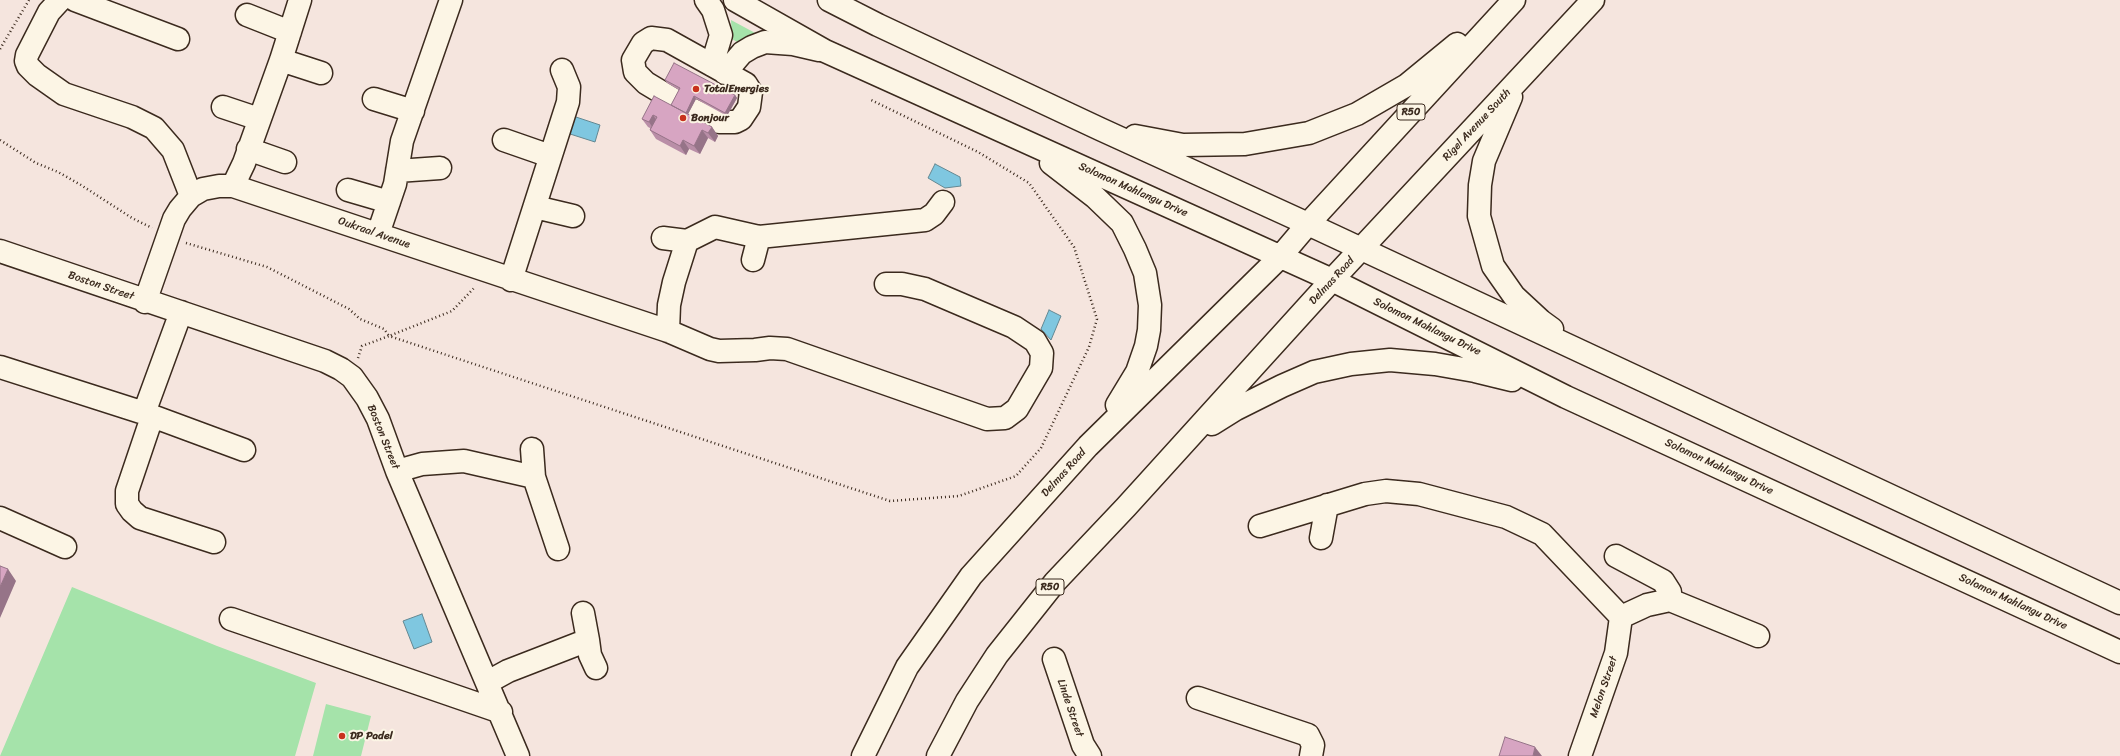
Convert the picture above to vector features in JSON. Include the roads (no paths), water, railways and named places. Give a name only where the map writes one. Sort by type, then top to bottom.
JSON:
[{"type":"main road","points":[[60,0],[49,12],[27,55],[26,61],[28,66],[37,75],[64,94],[132,117],[154,128],[173,150],[191,196]]},
{"type":"main road","points":[[75,0],[178,39]]},
{"type":"main road","points":[[233,186],[281,60],[300,0]]},
{"type":"main road","points":[[378,234],[389,202],[397,171],[402,141],[451,0]]},
{"type":"main road","points":[[706,0],[713,10],[721,34],[719,69]]},
{"type":"main road","name":"Solomon Mahlangu Drive","points":[[735,0],[824,51],[1332,280],[1566,397],[2120,652]]},
{"type":"main road","points":[[829,0],[878,25],[1100,129],[1362,249],[2120,603]]},
{"type":"main road","points":[[1100,129],[1183,145],[1244,144],[1309,133],[1357,114],[1407,84],[1441,58],[1506,0]]},
{"type":"main road","name":"R50","points":[[1308,224],[1514,0]]},
{"type":"main road","name":"Rigel Avenue South","points":[[1362,249],[1593,0]]},
{"type":"main road","points":[[247,15],[290,32]]},
{"type":"main road","points":[[651,38],[660,38],[719,69],[746,84],[751,92],[749,107],[741,119],[730,123],[719,122],[684,105],[646,83],[635,72],[633,60],[643,43],[651,38]]},
{"type":"main road","points":[[719,69],[752,47],[765,42],[793,44],[824,51]]},
{"type":"main road","points":[[281,60],[321,73]]},
{"type":"main road","points":[[511,280],[570,94],[562,70]]},
{"type":"main road","points":[[1520,78],[1484,161],[1480,185],[1479,216],[1493,266],[1514,296],[1541,321],[1601,361]]},
{"type":"main road","points":[[374,98],[413,111]]},
{"type":"main road","points":[[223,106],[259,119]]},
{"type":"main road","points":[[504,140],[550,156]]},
{"type":"main road","points":[[1020,140],[1095,197],[1117,219],[1135,249],[1145,273],[1150,304],[1149,330],[1138,372],[1128,390],[1088,446]]},
{"type":"main road","points":[[248,149],[285,162]]},
{"type":"main road","points":[[397,171],[440,168]]},
{"type":"main road","name":"Oukraal Avenue","points":[[145,302],[180,209],[191,196],[211,187],[233,186],[490,273],[668,331],[719,351],[770,348],[787,349],[987,419],[1005,418],[1017,409],[1041,368],[1042,353],[1035,341],[1014,327],[925,289],[902,284],[886,284]]},
{"type":"main road","points":[[348,190],[389,202]]},
{"type":"main road","points":[[668,331],[669,305],[672,289],[687,241],[717,218],[771,231],[826,222],[926,220],[934,214],[943,202]]},
{"type":"main road","points":[[535,207],[573,216]]},
{"type":"main road","name":"Delmas Road","points":[[863,756],[907,667],[971,576],[1088,446],[1280,257],[1308,224]]},
{"type":"main road","points":[[753,260],[771,231]]},
{"type":"main road","points":[[663,238],[687,241]]},
{"type":"main road","name":"Delmas Road","points":[[938,756],[967,701],[1002,648],[1055,582],[1189,439],[1332,280],[1362,249]]},
{"type":"main road","name":"Boston Street","points":[[0,251],[145,302],[181,312],[325,361],[341,369],[352,377],[367,398],[378,418],[397,471],[501,712],[518,756]]},
{"type":"main road","points":[[181,312],[148,415],[127,491],[127,504],[140,518],[214,542]]},
{"type":"main road","points":[[1189,439],[1236,410],[1282,386],[1314,372],[1351,364],[1390,360],[1435,364],[1475,371],[1566,397]]},
{"type":"main road","points":[[0,367],[148,415],[244,450]]},
{"type":"main road","points":[[532,449],[534,477],[558,549]]},
{"type":"main road","points":[[397,471],[422,464],[464,461],[534,477]]},
{"type":"main road","points":[[1260,526],[1365,494],[1386,491],[1407,492],[1506,517],[1542,534],[1551,541],[1621,617],[1647,604],[1670,600],[1758,636]]},
{"type":"main road","points":[[1321,538],[1327,505]]},
{"type":"main road","points":[[0,518],[65,547]]},
{"type":"main road","points":[[1616,556],[1663,581],[1670,592],[1670,600]]},
{"type":"main road","points":[[584,613],[590,655],[596,668]]},
{"type":"main road","name":"Melon Street","points":[[1580,756],[1616,653],[1621,617]]},
{"type":"main road","points":[[231,619],[501,712]]},
{"type":"main road","points":[[488,682],[508,672],[588,640]]},
{"type":"main road","name":"Linde Street","points":[[1054,659],[1083,745],[1090,756]]},
{"type":"main road","points":[[1198,698],[1308,735],[1313,745],[1311,756]]},
{"type":"water","points":[[573,116],[600,125],[595,142],[567,133]]},
{"type":"water","points":[[935,164],[960,177],[961,186],[945,188],[928,178]]},
{"type":"water","points":[[1049,310],[1061,316],[1051,340],[1041,329]]},
{"type":"water","points":[[422,614],[432,642],[414,649],[403,621]]},
{"type":"place","name":"TotalEnergies","points":[[696,89]]},
{"type":"place","name":"Bonjour","points":[[683,118]]},
{"type":"place","name":"DP Padel","points":[[342,736]]}]
